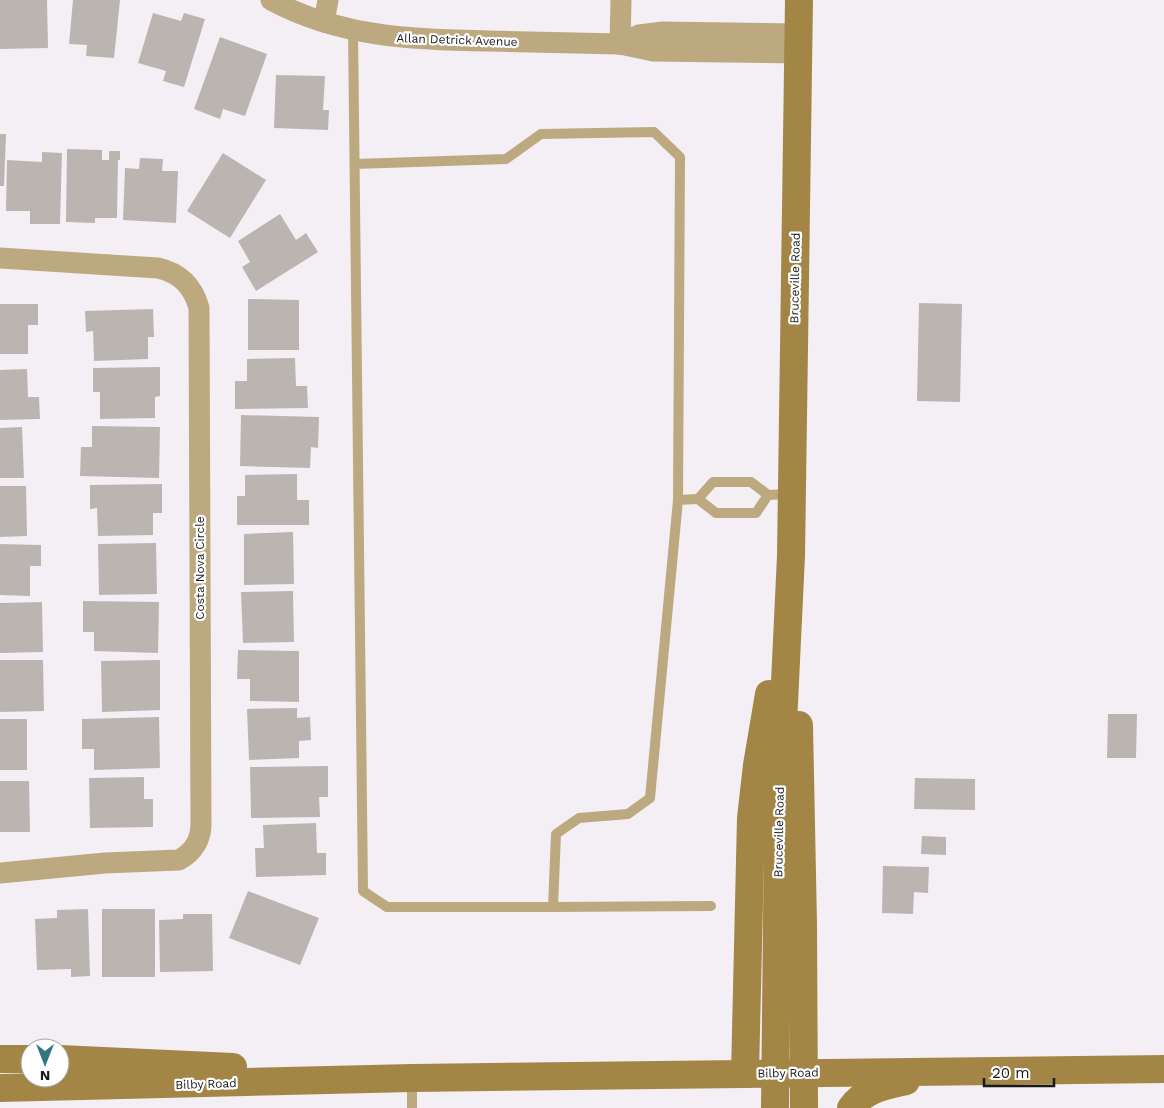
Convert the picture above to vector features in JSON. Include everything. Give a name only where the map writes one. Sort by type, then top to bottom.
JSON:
[{"type":"main road","name":"Bruceville Road","points":[[799,0],[780,494],[791,556],[801,776],[804,1108]]},
{"type":"main road","name":"Bruceville Road","points":[[775,1108],[778,830],[791,556]]},
{"type":"main road","points":[[745,1074],[754,789],[770,694],[788,616]]},
{"type":"main road","points":[[0,1059],[20,1059]]},
{"type":"main road","name":"Bilby Road","points":[[70,1059],[412,1078]]},
{"type":"main road","name":"Bilby Road","points":[[0,1088],[412,1078],[1164,1069]]},
{"type":"main road","points":[[851,1108],[861,1097],[876,1088],[943,1071]]},
{"type":"street","name":"Allan Detrick Avenue","points":[[270,0],[324,22],[353,30],[426,40],[620,44],[639,35],[663,32],[798,44]]},
{"type":"street","points":[[324,22],[328,0]]},
{"type":"street","points":[[620,44],[621,0]]},
{"type":"street","name":"Costa Nova Circle","points":[[0,258],[158,268],[176,274],[184,280],[196,297],[199,308],[202,826],[198,843],[187,855],[179,860],[105,863],[0,873]]},
{"type":"lane","points":[[353,30],[363,890],[387,907],[711,906]]},
{"type":"lane","points":[[355,164],[506,159],[541,134],[654,132],[680,157],[678,500],[650,798],[628,814],[579,818],[556,834],[553,907]]},
{"type":"lane","points":[[678,500],[698,499],[716,514],[756,513],[780,494],[751,482],[713,482],[698,499]]},
{"type":"lane","points":[[412,1078],[412,1108]]},
{"type":"building","points":[[0,0],[47,0],[48,48],[0,49]]},
{"type":"building","points":[[73,0],[120,0],[114,58],[86,56],[87,45],[69,44]]},
{"type":"building","points":[[153,13],[181,21],[184,13],[205,19],[184,87],[163,81],[166,71],[138,63]]},
{"type":"building","points":[[220,37],[267,54],[245,116],[223,109],[220,119],[194,109]]},
{"type":"building","points":[[276,75],[325,76],[323,110],[329,110],[328,130],[274,128]]},
{"type":"building","points":[[0,134],[6,134],[4,186],[0,186]]},
{"type":"building","points":[[67,149],[102,150],[102,160],[109,160],[109,151],[120,151],[120,160],[118,160],[117,218],[95,218],[95,223],[66,222]]},
{"type":"building","points":[[42,152],[62,153],[60,224],[30,224],[30,211],[6,211],[7,160],[42,162]]},
{"type":"building","points":[[223,153],[266,180],[230,238],[187,211]]},
{"type":"building","points":[[140,158],[163,159],[162,171],[178,171],[176,223],[123,220],[125,168],[139,169]]},
{"type":"building","points":[[280,214],[296,240],[306,233],[318,252],[256,291],[242,267],[250,262],[238,241]]},
{"type":"building","points":[[248,299],[299,300],[299,350],[248,350]]},
{"type":"building","points":[[919,303],[962,304],[960,402],[917,401]]},
{"type":"building","points":[[0,304],[38,304],[38,325],[28,325],[28,354],[0,354]]},
{"type":"building","points":[[153,309],[154,337],[148,337],[148,359],[94,361],[93,331],[86,332],[85,311]]},
{"type":"building","points":[[295,358],[296,386],[307,386],[308,408],[235,409],[235,381],[247,381],[247,359]]},
{"type":"building","points":[[160,367],[160,396],[155,397],[155,418],[100,419],[100,392],[93,392],[93,368]]},
{"type":"building","points":[[27,369],[28,397],[39,397],[40,419],[0,420],[0,370]]},
{"type":"building","points":[[241,415],[319,417],[318,448],[311,447],[310,468],[240,466]]},
{"type":"building","points":[[92,426],[160,427],[159,478],[80,476],[81,447],[92,447]]},
{"type":"building","points":[[22,427],[24,478],[0,478],[0,428]]},
{"type":"building","points":[[297,474],[297,500],[309,500],[309,525],[237,525],[237,496],[245,496],[245,475]]},
{"type":"building","points":[[162,484],[162,513],[153,513],[153,535],[98,536],[97,508],[90,509],[90,485]]},
{"type":"building","points":[[0,486],[26,486],[27,536],[0,537]]},
{"type":"building","points":[[293,532],[294,584],[244,585],[244,534]]},
{"type":"building","points":[[156,543],[157,594],[99,595],[98,544]]},
{"type":"building","points":[[0,544],[41,545],[41,566],[30,566],[30,596],[0,595]]},
{"type":"building","points":[[293,591],[294,642],[243,643],[241,592]]},
{"type":"building","points":[[83,601],[159,602],[158,653],[94,651],[94,632],[83,632]]},
{"type":"building","points":[[42,602],[43,652],[0,653],[0,603]]},
{"type":"building","points":[[238,650],[299,651],[299,702],[250,701],[250,679],[237,679]]},
{"type":"building","points":[[0,660],[43,660],[44,711],[0,712]]},
{"type":"building","points":[[160,660],[160,710],[102,712],[101,661]]},
{"type":"building","points":[[297,708],[297,718],[310,717],[311,740],[299,741],[299,758],[249,760],[247,709]]},
{"type":"building","points":[[1108,714],[1137,714],[1136,758],[1107,758]]},
{"type":"building","points":[[159,717],[160,768],[94,770],[94,749],[82,749],[82,719]]},
{"type":"building","points":[[0,719],[27,719],[27,770],[0,770]]},
{"type":"building","points":[[328,766],[328,797],[319,797],[320,817],[251,818],[250,767]]},
{"type":"building","points":[[144,777],[144,799],[153,799],[153,827],[90,828],[89,778]]},
{"type":"building","points":[[915,778],[975,779],[975,810],[914,809]]},
{"type":"building","points":[[0,781],[29,781],[30,832],[0,832]]},
{"type":"building","points":[[316,823],[317,853],[326,853],[326,875],[256,877],[255,848],[264,848],[263,825]]},
{"type":"building","points":[[922,836],[946,837],[946,855],[921,854]]},
{"type":"building","points":[[883,866],[929,867],[928,893],[914,892],[913,914],[882,913]]},
{"type":"building","points":[[248,891],[319,918],[300,965],[229,938]]},
{"type":"building","points":[[88,909],[90,976],[71,977],[71,969],[37,970],[35,919],[57,918],[57,910]]},
{"type":"building","points":[[102,909],[155,909],[155,977],[102,977]]},
{"type":"building","points":[[183,914],[212,914],[213,971],[160,972],[159,920],[183,919]]}]
